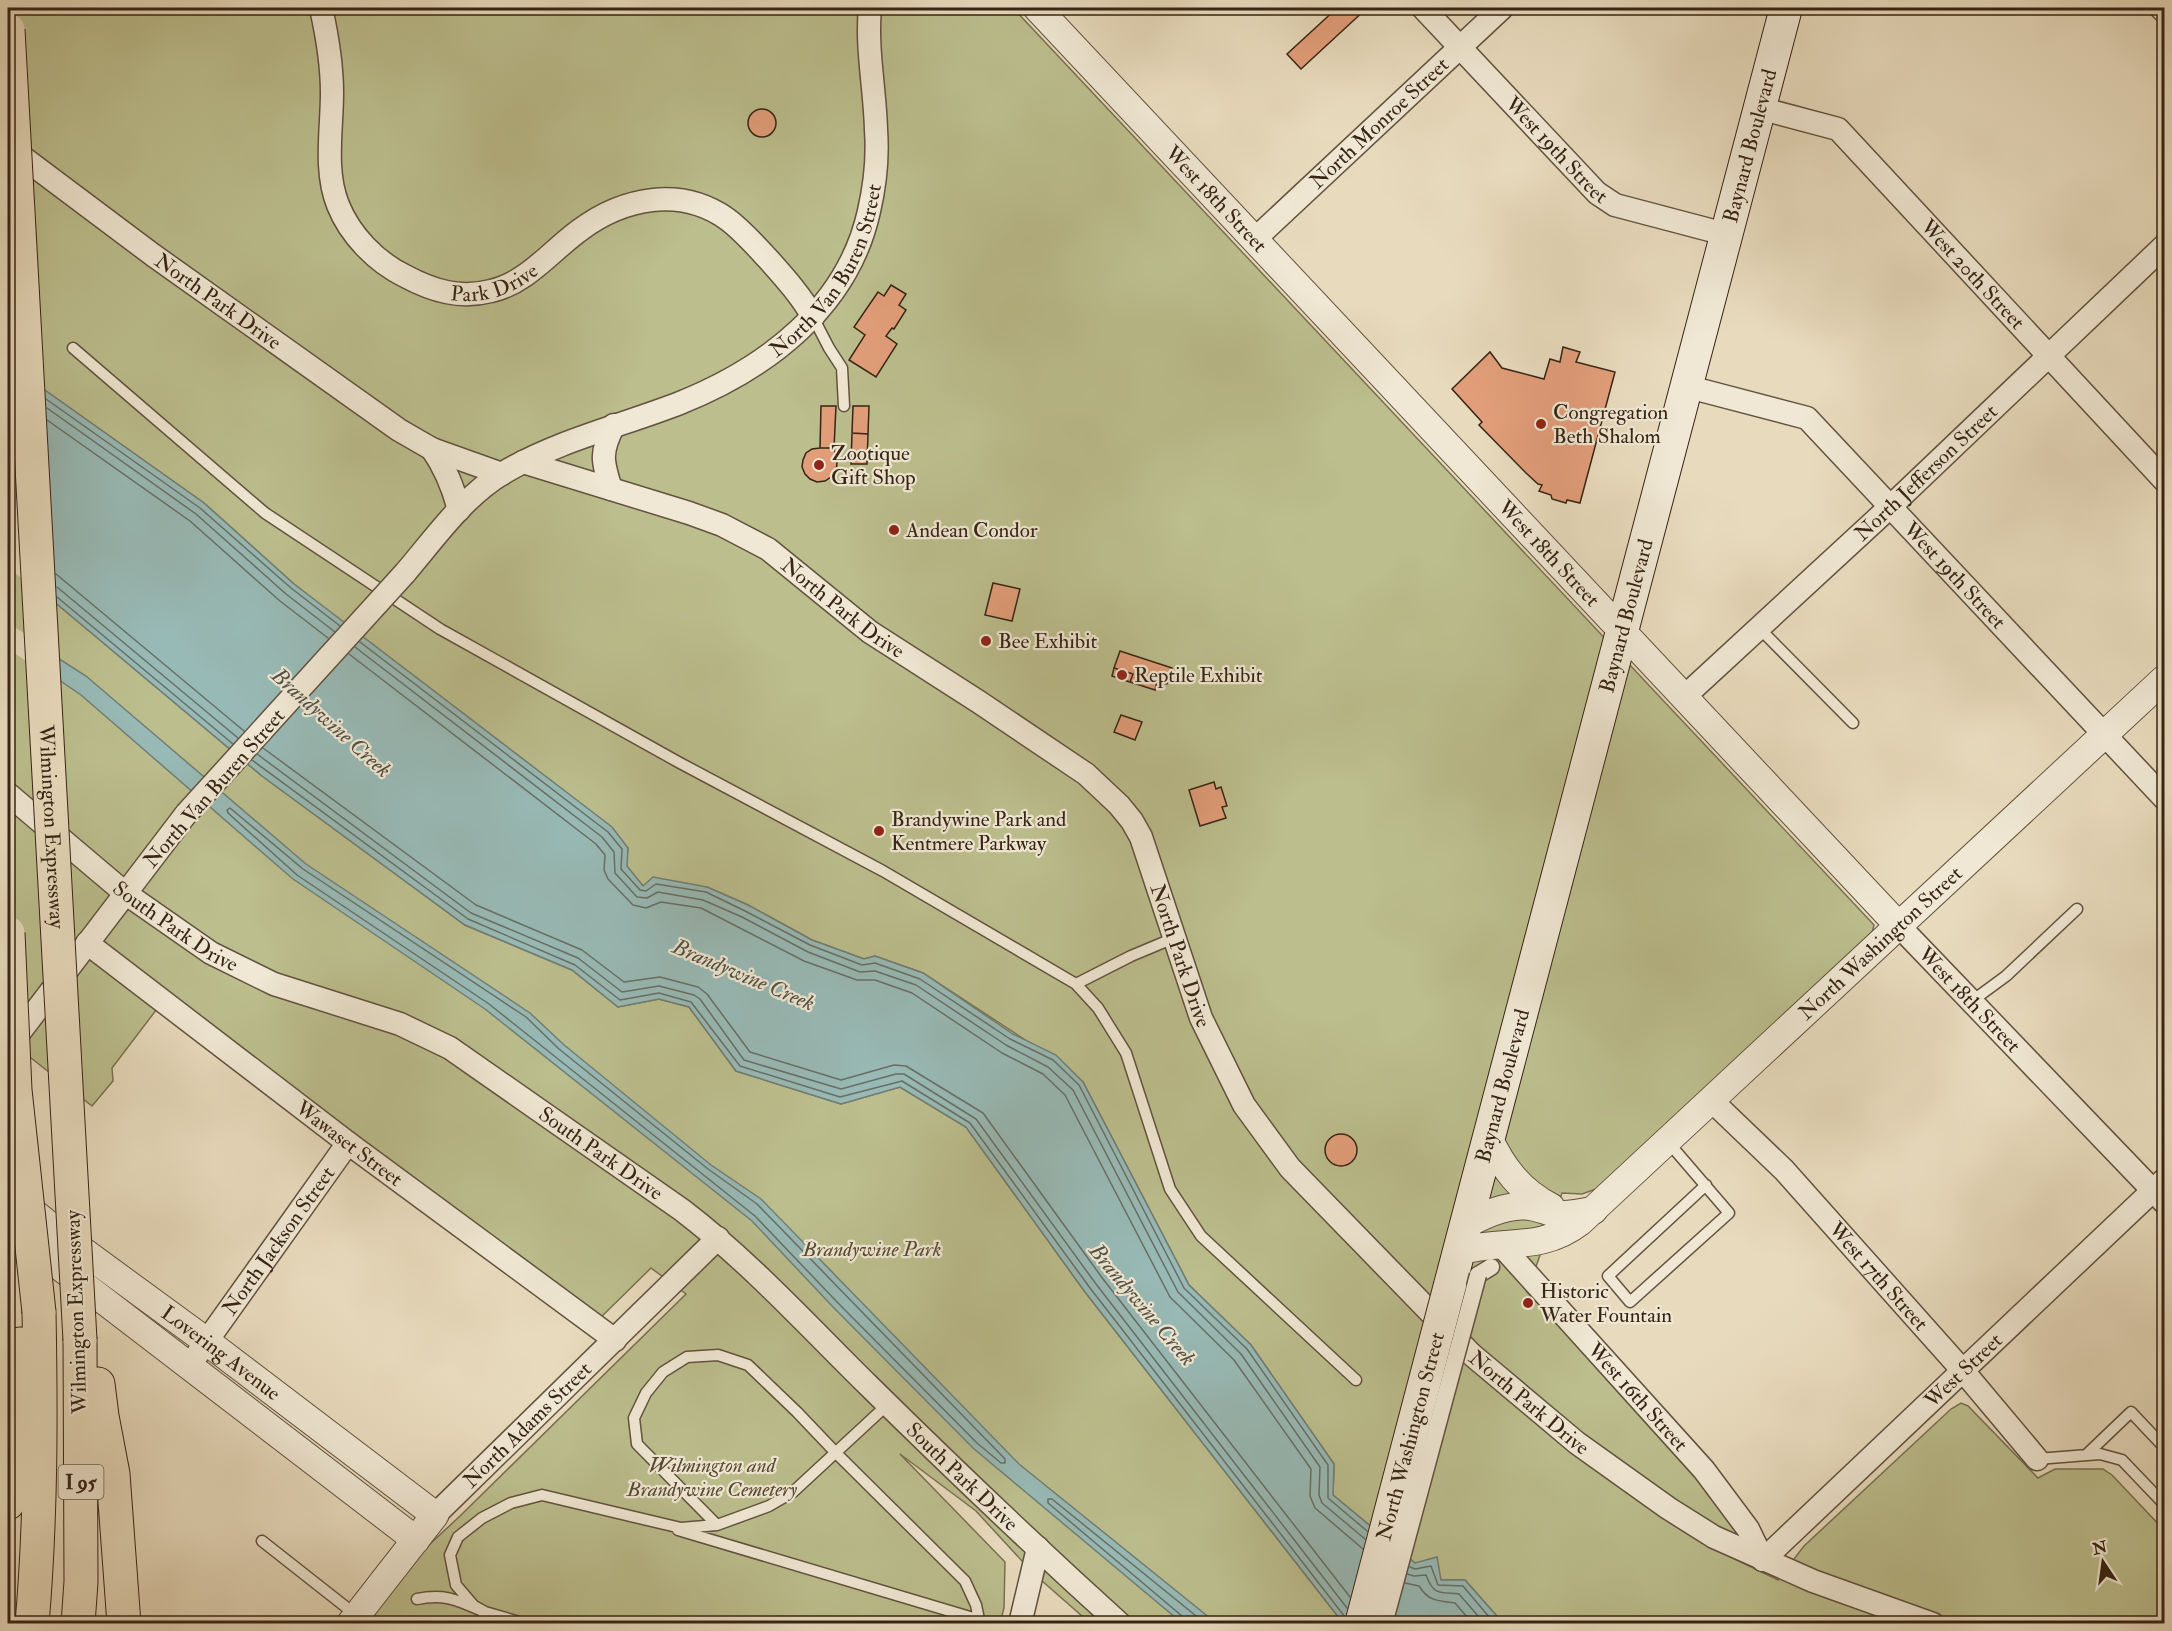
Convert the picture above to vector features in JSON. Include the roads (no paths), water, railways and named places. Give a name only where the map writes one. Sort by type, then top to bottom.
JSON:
[{"type":"highway","name":"Wilmington Expressway","points":[[8,30],[71,1190],[87,1346],[78,1623]]},
{"type":"highway","points":[[8,933],[15,1090],[31,1303],[8,1503]]},
{"type":"highway","name":"Wilmington Expressway","points":[[31,1303],[40,1510],[32,1623]]},
{"type":"highway","points":[[87,1346],[113,1474],[124,1623]]},
{"type":"main road","name":"Baynard Boulevard","points":[[1474,1258],[1488,1136],[1786,8]]},
{"type":"main road","name":"North Washington Street","points":[[1361,1623],[1474,1258]]},
{"type":"street","name":"Park Drive","points":[[321,8],[331,69],[330,156],[334,192],[350,228],[380,261],[402,275],[427,287],[453,295],[493,291],[511,284],[578,231],[610,210],[652,199],[669,200],[691,203],[727,220],[794,288],[813,317]]},
{"type":"street","name":"North Van Buren Street","points":[[8,1048],[186,814],[405,573],[459,510],[502,474],[523,462],[575,439],[678,404],[738,376],[770,356],[796,335],[813,317],[839,283],[854,258],[870,210],[876,156],[876,130],[869,31],[870,8]]},
{"type":"street","name":"West 18th Street","points":[[1037,8],[1899,926],[2161,1191]]},
{"type":"street","name":"West 19th Street","points":[[1423,8],[1604,199],[1615,205],[1725,234]]},
{"type":"street","name":"North Monroe Street","points":[[1255,240],[1502,8]]},
{"type":"street","points":[[2161,8],[2164,11]]},
{"type":"street","name":"West 20th Street","points":[[1759,108],[1838,129],[2164,480]]},
{"type":"street","name":"North Park Drive","points":[[8,146],[153,255],[399,430],[432,449],[502,474]]},
{"type":"street","name":"North Jefferson Street","points":[[1684,697],[1890,507],[2164,246]]},
{"type":"street","name":"West 19th Street","points":[[1685,386],[1807,418],[2164,798]]},
{"type":"street","points":[[611,489],[605,469],[604,455],[605,443],[614,425]]},
{"type":"street","name":"North Park Drive","points":[[432,449],[446,469],[459,510]]},
{"type":"street","name":"North Park Drive","points":[[523,462],[722,525],[768,549],[870,632],[980,702],[1086,774],[1119,805],[1132,821],[1150,862],[1202,1018],[1244,1105],[1290,1168],[1471,1354],[1559,1428],[1668,1508],[1714,1537],[1813,1581],[1933,1623]]},
{"type":"street","name":"North Washington Street","points":[[1474,1258],[1548,1240],[1566,1233],[1595,1209],[2164,679]]},
{"type":"street","name":"South Park Drive","points":[[8,794],[125,893],[211,953],[274,984],[400,1024],[450,1048],[630,1173],[718,1238],[887,1405],[1120,1623]]},
{"type":"street","name":"Wawaset Street","points":[[87,943],[348,1143],[615,1340]]},
{"type":"street","name":"West 17th Street","points":[[1712,1101],[1784,1170],[1964,1372],[2037,1459]]},
{"type":"street","points":[[1488,1136],[1502,1164],[1523,1188],[1534,1198],[1568,1215]]},
{"type":"street","name":"North Jackson Street","points":[[189,1366],[348,1143]]},
{"type":"street","name":"West Street","points":[[1763,1560],[2161,1191]]},
{"type":"street","name":"Lovering Avenue","points":[[8,1192],[68,1240],[206,1341],[435,1515]]},
{"type":"street","points":[[1384,1623],[1474,1258],[1491,1213],[1521,1206],[1533,1206],[1568,1215],[1595,1209]]},
{"type":"street","name":"Lovering Avenue","points":[[8,1227],[416,1540]]},
{"type":"street","name":"North Adams Street","points":[[353,1619],[435,1515],[718,1238]]},
{"type":"street","name":"West 16th Street","points":[[1474,1258],[1704,1470],[1748,1529],[1763,1560]]},
{"type":"street","points":[[1020,1623],[1038,1548]]},
{"type":"lane","points":[[813,317],[842,368],[844,406]]},
{"type":"lane","points":[[73,348],[265,513],[440,629],[680,763],[883,871],[1076,984],[1098,1008],[1126,1053],[1170,1189],[1202,1236],[1356,1380]]},
{"type":"lane","points":[[1759,628],[1853,723]]},
{"type":"lane","points":[[1972,1001],[2006,976],[2077,909]]},
{"type":"lane","points":[[1076,984],[1131,956],[1174,938]]},
{"type":"lane","points":[[1668,1142],[1706,1185],[1729,1213],[1630,1302],[1608,1276],[1706,1185]]},
{"type":"lane","points":[[717,1525],[637,1444],[634,1418],[645,1393],[663,1372],[687,1357],[718,1355],[748,1365],[965,1581],[976,1605],[980,1622]]},
{"type":"lane","points":[[654,1523],[681,1528],[717,1525],[769,1506],[793,1492],[887,1405]]},
{"type":"lane","points":[[2086,1455],[2131,1412],[2164,1447]]},
{"type":"lane","points":[[2037,1459],[2100,1454],[2122,1460],[2164,1504]]},
{"type":"lane","points":[[483,1618],[456,1585],[450,1555],[458,1537],[482,1518],[511,1503],[542,1495],[654,1523],[980,1622]]},
{"type":"lane","points":[[262,1541],[353,1619]]},
{"type":"lane","points":[[417,1599],[433,1596],[451,1597],[483,1618],[525,1623]]},
{"type":"water","name":"Brandywine Creek","points":[[8,364],[204,503],[294,584],[612,827],[628,848],[627,866],[643,886],[653,877],[707,887],[748,905],[812,940],[864,959],[875,956],[923,973],[1013,1034],[1056,1055],[1083,1082],[1189,1285],[1251,1345],[1334,1464],[1333,1495],[1415,1563],[1437,1557],[1441,1580],[1465,1580],[1503,1623],[1343,1623],[1085,1292],[966,1127],[900,1087],[841,1104],[736,1071],[689,1007],[659,999],[618,1007],[572,970],[465,925],[262,776],[8,563]]},
{"type":"water","points":[[8,626],[86,676],[306,864],[530,1013],[563,1044],[711,1165],[761,1199],[1019,1464],[1216,1623],[1182,1623],[973,1448],[833,1307],[752,1221],[485,1009],[293,879],[81,695],[8,645]]},
{"type":"place","name":"Congregation Beth Shalom","points":[[1541,424]]},
{"type":"place","name":"Zootique Gift Shop","points":[[819,465]]},
{"type":"place","name":"Andean Condor","points":[[894,530]]},
{"type":"place","name":"Bee Exhibit","points":[[986,641]]},
{"type":"place","name":"Reptile Exhibit","points":[[1122,675]]},
{"type":"place","name":"Brandywine Park and Kentmere Parkway","points":[[879,831]]},
{"type":"place","name":"Historic Water Fountain","points":[[1528,1303]]},
{"type":"park label","name":"Brandywine Park","points":[[872,1249]]},
{"type":"park label","name":"Wilmington and Brandywine Cemetery","points":[[712,1477]]}]
